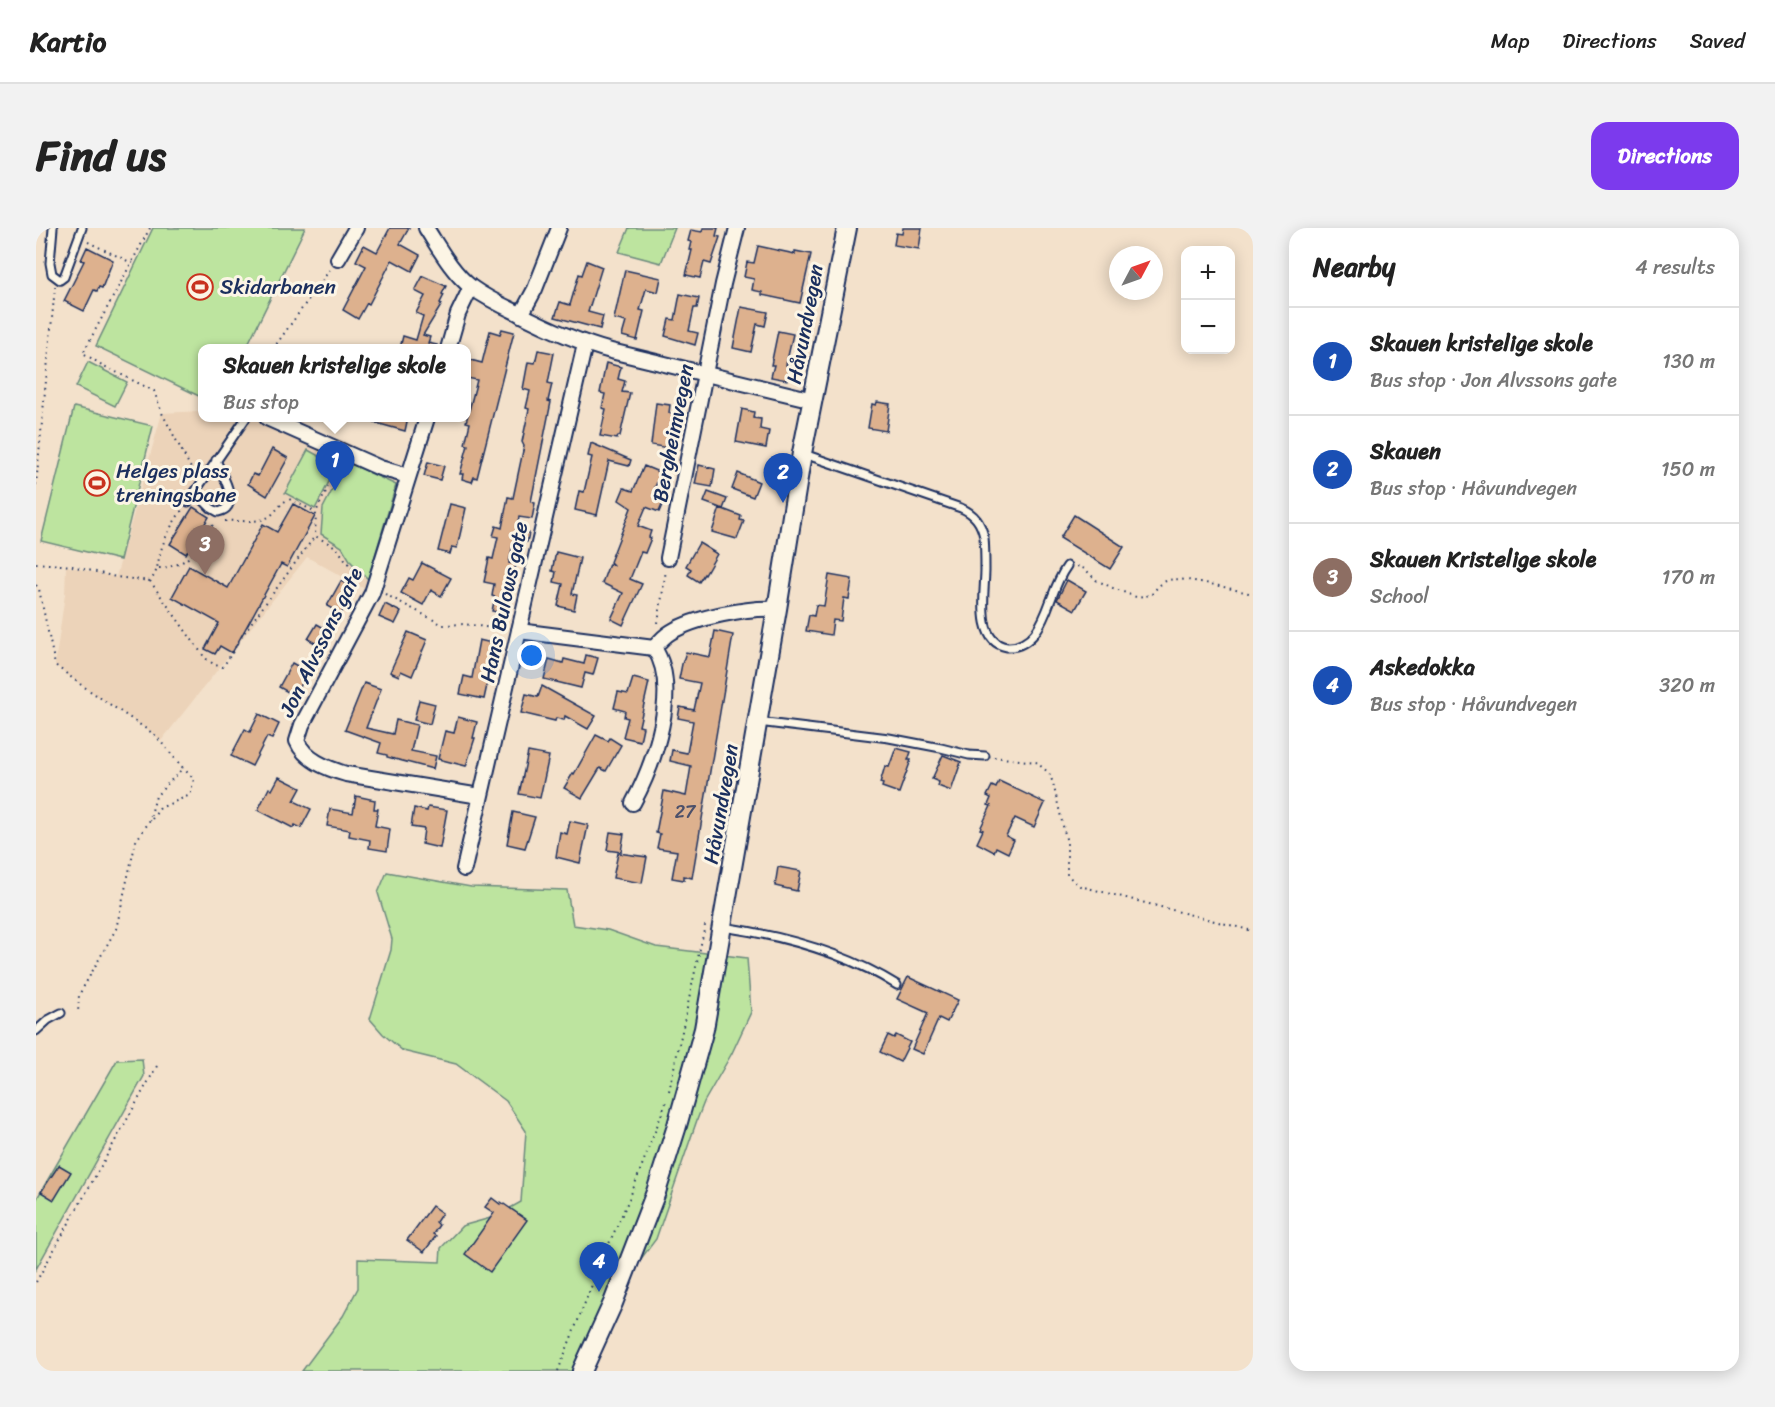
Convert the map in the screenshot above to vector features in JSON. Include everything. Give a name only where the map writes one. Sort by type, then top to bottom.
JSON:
[{"type":"main road","name":"Håvundvegen","points":[[582,1371],[638,1242],[673,1140],[704,1029],[802,453],[847,228]]},
{"type":"street","points":[[338,259],[356,228]]},
{"type":"street","points":[[426,228],[450,263],[471,287],[521,315],[585,344],[813,400]]},
{"type":"street","points":[[521,315],[535,289],[560,228]]},
{"type":"street","name":"Bergheimvegen","points":[[668,558],[723,284],[737,228]]},
{"type":"street","points":[[449,344],[458,314],[471,287]]},
{"type":"street","name":"Hans Bulows gate","points":[[464,870],[585,344]]},
{"type":"street","points":[[278,422],[380,468],[408,476]]},
{"type":"street","name":"Jon Alvssons gate","points":[[425,422],[372,593],[302,725],[297,741],[301,750],[327,769],[480,796]]},
{"type":"street","points":[[654,648],[664,637],[684,626],[746,610],[777,609]]},
{"type":"street","points":[[519,631],[654,648],[660,656],[665,678],[662,724],[652,764],[633,803]]},
{"type":"lane","points":[[53,228],[50,263],[52,274],[60,280],[64,277],[82,228]]},
{"type":"lane","points":[[188,502],[243,422]]},
{"type":"lane","points":[[802,453],[961,508],[974,516],[982,528],[984,537],[984,617],[990,636],[1000,645],[1013,647],[1031,637],[1042,622],[1056,586],[1067,566]]},
{"type":"lane","points":[[197,489],[211,508],[222,511],[230,505],[231,497],[216,460]]},
{"type":"lane","points":[[758,722],[888,738],[941,747],[969,755],[985,756]]},
{"type":"lane","points":[[723,927],[754,932],[842,956],[897,985]]},
{"type":"lane","points":[[36,1031],[48,1020],[61,1013]]},
{"type":"path","points":[[150,228],[83,353],[154,391],[162,413],[188,460],[197,489]]},
{"type":"path","points":[[79,238],[132,262]]},
{"type":"path","points":[[276,344],[338,259]]},
{"type":"path","points":[[36,485],[53,295],[57,279]]},
{"type":"path","points":[[215,521],[264,519],[288,499],[316,512]]},
{"type":"path","points":[[150,582],[158,568],[166,537],[188,502]]},
{"type":"path","points":[[158,568],[172,567],[187,561],[222,511]]},
{"type":"path","points":[[36,563],[72,566],[116,577],[150,582],[205,658],[223,667],[246,630],[315,536]]},
{"type":"path","points":[[654,648],[668,558]]},
{"type":"path","points":[[1067,566],[1075,565],[1084,569],[1096,580],[1136,597],[1151,595],[1160,585],[1169,580],[1189,581],[1253,594]]},
{"type":"path","points":[[36,585],[39,589],[55,665],[155,735],[194,779],[190,795],[160,808],[136,841],[116,929],[79,995],[78,1013]]},
{"type":"path","points":[[985,756],[1025,759],[1036,762],[1049,773],[1059,804],[1067,843],[1068,875],[1080,886],[1253,932]]},
{"type":"path","points":[[149,822],[156,796],[183,768]]},
{"type":"path","points":[[36,1282],[157,1066]]},
{"type":"path","points":[[558,1371],[630,1197],[667,1098],[674,1072]]},
{"type":"path","points":[[594,1281],[600,1283]]},
{"type":"shaded area","points":[[198,411],[198,422],[268,422],[399,481],[372,593],[307,557],[161,741],[55,665],[65,594],[66,566],[116,577],[162,413]]},
{"type":"green space","name":"Skidarbanen","points":[[153,228],[305,228],[248,344],[198,344],[198,396],[96,346]]},
{"type":"green space","points":[[629,228],[675,228],[661,263],[619,252]]},
{"type":"green space","points":[[88,362],[127,382],[115,406],[76,387]]},
{"type":"green space","name":"Helges plass treningsbane","points":[[74,407],[153,426],[120,560],[41,541]]},
{"type":"green space","points":[[308,450],[337,466],[315,509],[285,493]]},
{"type":"green space","points":[[347,462],[396,485],[368,579],[351,562],[342,547],[321,534],[323,508]]},
{"type":"green space","points":[[387,872],[471,887],[567,890],[573,925],[608,930],[656,947],[747,958],[751,1012],[732,1053],[704,1102],[656,1239],[637,1264],[609,1335],[591,1371],[302,1371],[343,1316],[358,1288],[358,1259],[440,1262],[441,1248],[462,1226],[494,1217],[521,1202],[526,1131],[506,1101],[456,1064],[403,1051],[370,1019],[391,950],[392,939],[378,893]]},
{"type":"green space","points":[[142,1059],[144,1076],[36,1269],[36,1200],[117,1060]]},
{"type":"building","points":[[390,228],[409,228],[400,244],[420,255],[412,271],[392,260],[369,304],[367,303],[358,319],[343,310],[366,266],[356,261],[364,245],[377,252]]},
{"type":"building","points":[[703,228],[718,228],[716,236],[720,237],[711,264],[704,262],[700,278],[686,275],[692,250],[689,250],[691,242],[688,241],[691,230],[702,232]]},
{"type":"building","points":[[903,228],[922,228],[919,249],[894,245],[896,233],[902,234]]},
{"type":"building","points":[[758,246],[795,254],[795,251],[811,254],[800,303],[762,295],[762,292],[752,290],[754,279],[744,277],[747,262],[754,263]]},
{"type":"building","points":[[87,247],[113,260],[102,288],[94,290],[84,311],[64,301],[84,261],[81,260]]},
{"type":"building","points":[[587,261],[602,267],[588,312],[603,316],[600,329],[555,317],[560,302],[570,305],[579,274],[582,275]]},
{"type":"building","points":[[625,270],[661,278],[658,292],[646,289],[640,310],[644,311],[637,340],[622,336],[626,322],[614,319]]},
{"type":"building","points":[[423,276],[446,286],[440,303],[442,304],[423,335],[430,337],[428,343],[432,344],[401,344],[403,336],[416,340],[423,316],[416,313],[425,296],[415,291]]},
{"type":"building","points":[[680,294],[699,298],[697,308],[694,308],[689,331],[698,333],[695,345],[665,336],[669,319],[675,320]]},
{"type":"building","points":[[741,307],[768,312],[765,326],[757,324],[751,352],[733,348]]},
{"type":"building","points":[[502,329],[514,332],[477,478],[474,477],[472,482],[462,479],[463,474],[460,474],[468,445],[465,444],[470,423],[466,422],[471,422],[471,403],[477,380],[471,379],[471,360],[482,363],[490,331],[500,334]]},
{"type":"building","points":[[778,331],[793,334],[786,365],[790,366],[787,380],[771,377],[774,365],[771,365]]},
{"type":"building","points":[[538,350],[554,353],[548,383],[552,384],[548,401],[551,402],[531,502],[535,503],[532,519],[519,517],[516,531],[529,533],[527,542],[514,540],[509,563],[516,564],[506,614],[492,611],[495,597],[492,596],[494,584],[484,582],[489,558],[493,559],[498,537],[493,536],[496,526],[502,528],[508,497],[513,498],[529,409],[526,408],[530,391],[523,389],[528,362],[535,363]]},
{"type":"building","points":[[606,363],[621,367],[618,379],[625,381],[622,392],[630,393],[620,436],[617,439],[600,436],[606,409],[602,408],[605,394],[600,393]]},
{"type":"building","points":[[877,402],[890,404],[886,431],[868,428],[872,404],[876,405]]},
{"type":"building","points":[[656,403],[670,405],[669,413],[679,415],[673,449],[651,445]]},
{"type":"building","points":[[742,409],[754,412],[753,418],[761,419],[760,429],[769,431],[766,448],[736,442]]},
{"type":"building","points":[[373,422],[407,422],[405,431]]},
{"type":"building","points":[[591,443],[631,460],[629,466],[609,461],[597,515],[575,510],[579,491],[584,492],[592,457],[588,456]]},
{"type":"building","points":[[272,449],[288,458],[267,496],[248,484],[253,474],[258,476]]},
{"type":"building","points":[[428,462],[444,466],[440,480],[424,476]]},
{"type":"building","points":[[699,465],[715,469],[712,487],[695,484]]},
{"type":"building","points":[[644,466],[661,473],[655,487],[658,489],[656,494],[665,498],[659,512],[646,507],[638,526],[651,531],[649,537],[651,538],[645,553],[641,552],[630,579],[642,584],[623,625],[611,619],[623,593],[602,583],[609,564],[613,565],[610,562],[631,508],[619,500],[624,488],[633,491]]},
{"type":"building","points":[[738,473],[759,482],[753,497],[732,489]]},
{"type":"building","points":[[708,492],[727,499],[723,509],[704,502]]},
{"type":"building","points":[[293,504],[315,516],[287,567],[281,564],[232,653],[220,646],[215,654],[205,649],[219,623],[172,597],[189,566],[228,588],[263,524],[277,532]]},
{"type":"building","points":[[450,504],[466,508],[457,548],[452,547],[450,554],[438,551]]},
{"type":"building","points":[[193,507],[209,517],[186,554],[170,544]]},
{"type":"building","points":[[720,508],[741,516],[740,520],[744,521],[737,539],[712,532]]},
{"type":"building","points":[[1074,515],[1124,547],[1110,569],[1060,538]]},
{"type":"building","points":[[699,543],[717,554],[699,582],[688,575],[691,569],[686,566]]},
{"type":"building","points":[[556,552],[580,558],[572,594],[577,595],[574,610],[558,606],[563,584],[554,582],[556,572],[552,571]]},
{"type":"building","points":[[422,563],[451,578],[441,596],[431,590],[423,605],[401,593],[409,578],[413,580]]},
{"type":"building","points":[[829,575],[852,579],[849,599],[844,598],[841,621],[833,620],[831,635],[806,631],[809,615],[814,616],[816,605],[824,606]]},
{"type":"building","points":[[1067,580],[1086,591],[1075,610],[1057,600]]},
{"type":"building","points":[[341,581],[354,588],[341,614],[327,606]]},
{"type":"building","points":[[385,604],[401,612],[395,624],[379,617]]},
{"type":"building","points":[[317,624],[331,632],[322,647],[308,639]]},
{"type":"building","points":[[715,631],[733,635],[692,878],[684,876],[684,880],[672,878],[677,851],[657,848],[660,834],[656,833],[664,791],[686,796],[691,766],[670,761],[672,750],[687,753],[693,721],[678,718],[680,707],[694,710],[700,683],[679,679],[682,664],[686,652],[710,657]]},
{"type":"building","points":[[408,632],[427,640],[412,676],[401,671],[399,676],[390,672]]},
{"type":"building","points":[[479,640],[496,644],[484,699],[460,694],[464,676],[472,678]]},
{"type":"building","points":[[586,655],[598,658],[593,675],[585,673],[581,688],[544,679],[549,659],[563,663],[564,659],[584,664]]},
{"type":"building","points":[[292,663],[308,672],[295,696],[279,687]]},
{"type":"building","points":[[633,678],[649,682],[639,726],[643,727],[640,741],[623,737],[628,718],[624,717],[625,711],[614,708],[618,692],[628,694]]},
{"type":"building","points":[[364,683],[381,689],[366,728],[393,734],[396,720],[417,725],[411,751],[436,756],[433,769],[387,757],[387,755],[378,753],[381,743],[345,730]]},
{"type":"building","points":[[542,686],[596,716],[588,729],[565,716],[564,720],[556,718],[555,721],[521,713],[526,694],[538,697]]},
{"type":"building","points":[[419,700],[435,704],[430,724],[414,720]]},
{"type":"building","points":[[259,714],[279,724],[272,739],[267,737],[252,766],[231,756],[245,729],[250,732]]},
{"type":"building","points":[[458,717],[477,722],[473,738],[475,738],[466,766],[438,759],[445,731],[454,733]]},
{"type":"building","points":[[596,735],[608,741],[610,738],[621,745],[606,771],[600,768],[582,798],[564,788]]},
{"type":"building","points":[[896,748],[911,752],[908,760],[911,760],[899,793],[882,787],[883,784],[880,783],[885,766],[889,767]]},
{"type":"building","points":[[528,752],[549,756],[540,798],[519,794]]},
{"type":"building","points":[[943,755],[961,762],[951,791],[938,786],[939,782],[932,779]]},
{"type":"building","points":[[279,777],[301,788],[294,801],[311,809],[301,828],[295,825],[293,828],[258,810],[269,788],[272,790]]},
{"type":"building","points":[[999,781],[1045,803],[1034,827],[1015,818],[1006,836],[1014,840],[1008,853],[996,847],[994,852],[977,843],[983,830],[980,829],[991,806],[988,805],[991,798],[987,796],[992,786],[996,788]]},
{"type":"building","points":[[356,796],[375,800],[374,809],[378,809],[375,826],[390,829],[387,851],[369,848],[370,840],[349,836],[350,830],[327,826],[330,809],[353,813]]},
{"type":"building","points":[[428,807],[447,810],[440,848],[422,844],[424,829],[411,827],[414,808],[427,811]]},
{"type":"building","points":[[513,812],[535,817],[525,848],[507,844]]},
{"type":"building","points":[[570,821],[588,825],[580,863],[556,857],[560,832],[567,834]]},
{"type":"building","points":[[610,832],[624,834],[621,852],[607,850]]},
{"type":"building","points":[[618,853],[647,857],[642,883],[613,878]]},
{"type":"building","points":[[778,867],[801,871],[797,891],[775,886]]},
{"type":"building","points":[[908,977],[958,1000],[947,1022],[939,1018],[923,1054],[912,1049],[928,1013],[897,999]]},
{"type":"building","points":[[888,1035],[894,1038],[896,1035],[910,1042],[900,1062],[880,1052]]},
{"type":"building","points":[[59,1165],[71,1172],[54,1200],[41,1192]]},
{"type":"building","points":[[492,1198],[527,1220],[490,1272],[465,1254],[494,1213],[485,1207]]},
{"type":"building","points":[[432,1206],[442,1213],[436,1222],[439,1225],[433,1234],[436,1236],[424,1252],[407,1240]]},
{"type":"place","name":"Skidarbanen","points":[[200,287]]},
{"type":"place","name":"Helges plass treningsbane","points":[[97,483]]},
{"type":"place","name":"Skauen kristelige skole","points":[[335,491]]},
{"type":"place","name":"Skauen","points":[[783,503]]},
{"type":"place","name":"Skauen Kristelige skole","points":[[205,575]]},
{"type":"place","name":"Askedokka","points":[[599,1292]]}]
